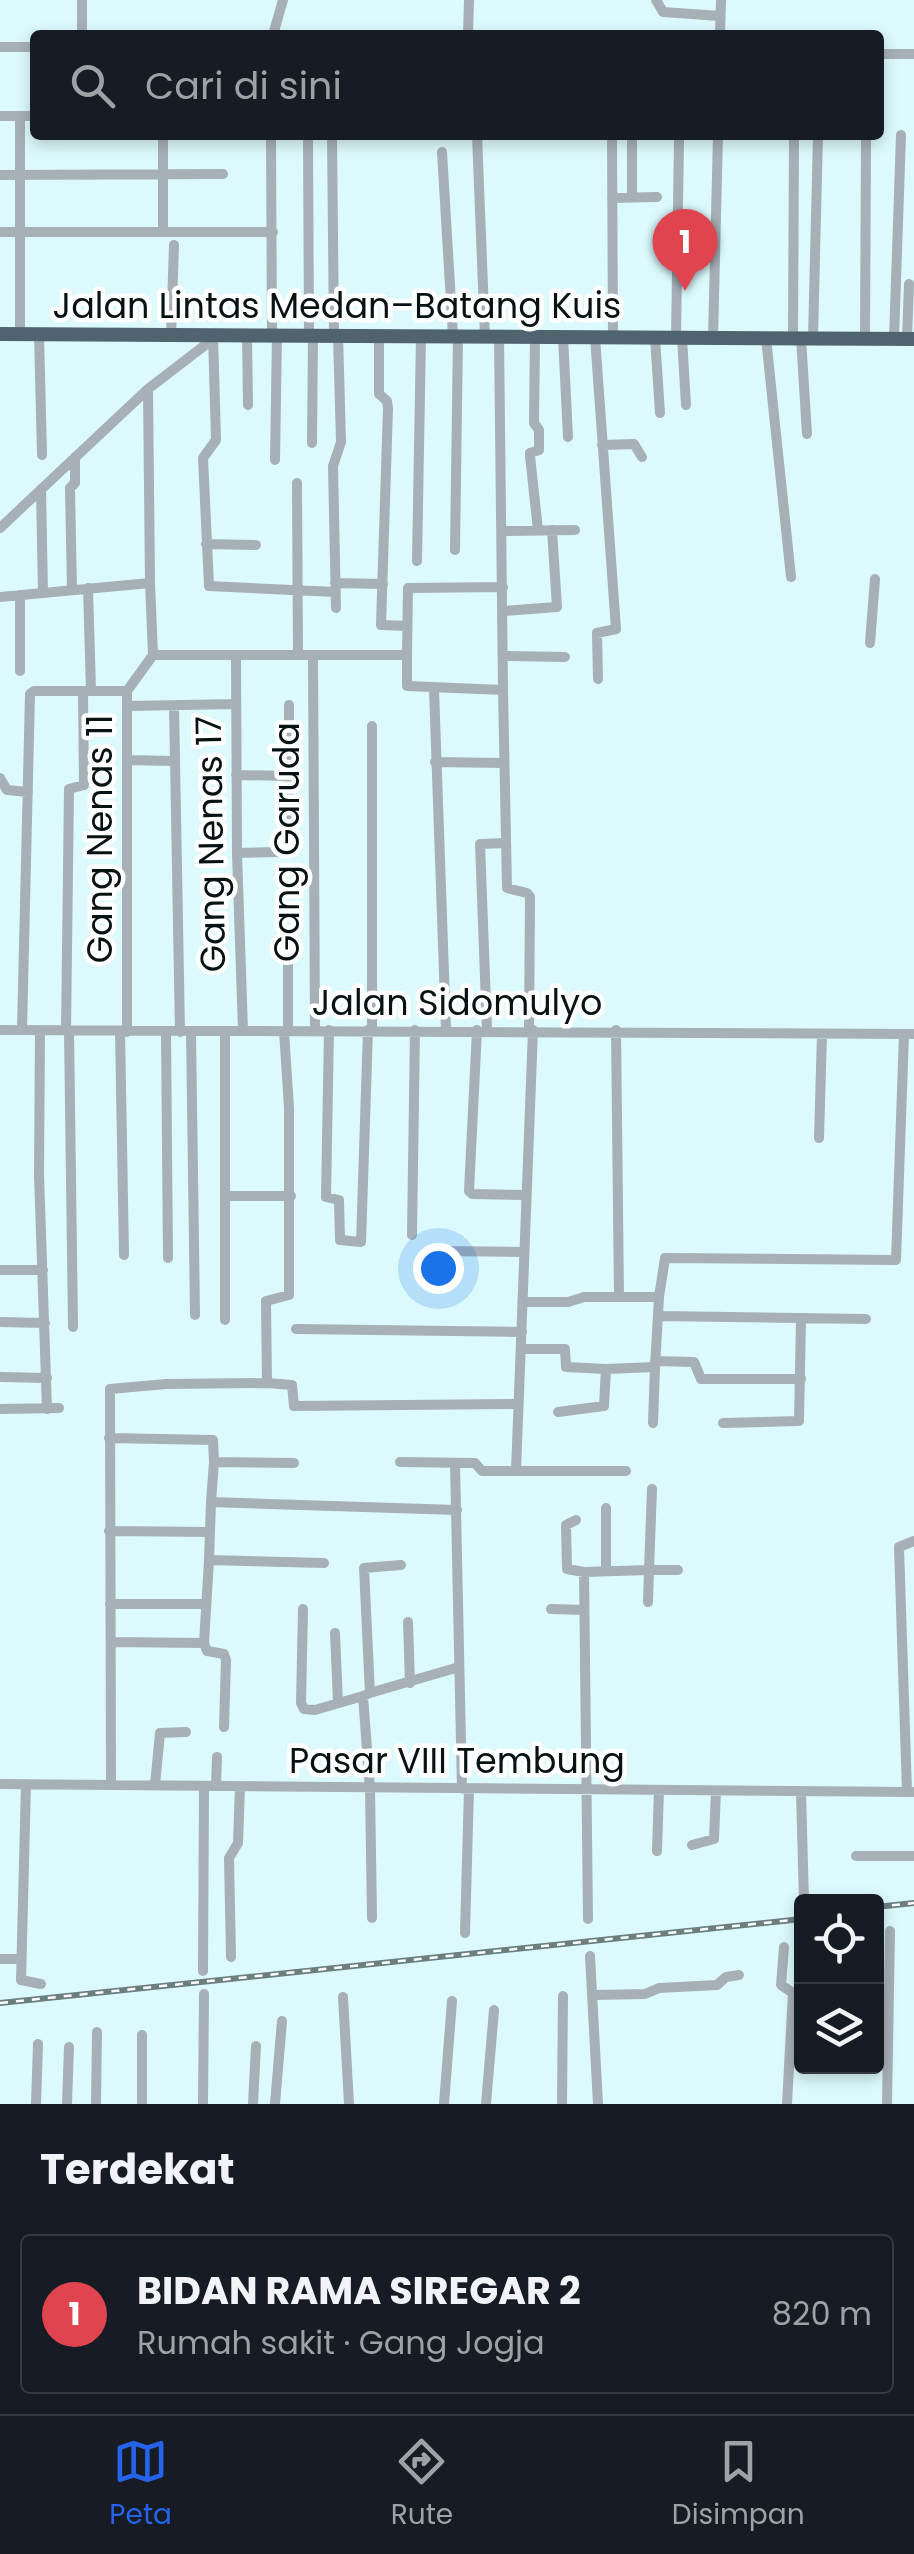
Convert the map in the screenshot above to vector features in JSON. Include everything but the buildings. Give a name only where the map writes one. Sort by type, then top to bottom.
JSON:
[{"type":"highway","name":"Jalan Lintas Medan–Batang Kuis","points":[[0,334],[905,339]]},
{"type":"street","points":[[82,0],[82,30]]},
{"type":"street","points":[[274,30],[283,0]]},
{"type":"street","points":[[468,30],[469,0]]},
{"type":"street","points":[[656,0],[663,12],[720,16]]},
{"type":"street","points":[[720,30],[721,0]]},
{"type":"street","points":[[0,47],[30,47]]},
{"type":"street","points":[[884,54],[914,54]]},
{"type":"street","points":[[0,116],[30,116]]},
{"type":"street","points":[[20,116],[20,334]]},
{"type":"street","points":[[900,135],[905,339]]},
{"type":"street","points":[[163,140],[164,232]]},
{"type":"street","points":[[271,140],[275,460]]},
{"type":"street","points":[[308,140],[312,444]]},
{"type":"street","points":[[332,140],[341,442],[333,466],[336,608]]},
{"type":"street","points":[[476,140],[502,531],[508,890],[527,892],[530,897],[531,1030],[516,1471]]},
{"type":"street","points":[[612,140],[613,337]]},
{"type":"street","points":[[632,140],[632,198]]},
{"type":"street","points":[[679,140],[679,338],[686,405]]},
{"type":"street","points":[[713,338],[718,140]]},
{"type":"street","points":[[794,140],[792,210],[807,434]]},
{"type":"street","points":[[803,338],[816,210],[818,140]]},
{"type":"street","points":[[865,339],[866,141]]},
{"type":"street","points":[[442,152],[455,336],[455,550]]},
{"type":"street","points":[[0,175],[223,174]]},
{"type":"street","points":[[612,198],[657,197]]},
{"type":"street","points":[[792,210],[816,210]]},
{"type":"street","points":[[0,232],[273,232]]},
{"type":"street","points":[[174,245],[174,335]]},
{"type":"street","points":[[905,339],[908,284]]},
{"type":"street","points":[[39,334],[42,455]]},
{"type":"street","points":[[246,335],[248,405]]},
{"type":"street","points":[[0,528],[148,389],[211,336]]},
{"type":"street","points":[[211,336],[216,441],[203,458],[209,587],[297,591],[503,587]]},
{"type":"street","points":[[379,336],[379,394],[388,408],[381,625],[407,626]]},
{"type":"street","points":[[417,561],[421,336]]},
{"type":"street","points":[[535,337],[534,423],[539,430],[539,450],[530,456],[538,530]]},
{"type":"street","points":[[563,337],[568,437]]},
{"type":"street","points":[[595,337],[616,629],[597,633],[598,679]]},
{"type":"street","points":[[654,338],[660,413]]},
{"type":"street","points":[[766,338],[791,577]]},
{"type":"street","points":[[148,389],[154,655],[407,655]]},
{"type":"street","points":[[602,445],[634,444],[642,457]]},
{"type":"street","points":[[72,590],[70,488],[75,480],[74,457]]},
{"type":"street","points":[[297,483],[298,655]]},
{"type":"street","points":[[41,489],[43,593]]},
{"type":"street","points":[[503,611],[556,607],[552,530]]},
{"type":"street","points":[[502,531],[575,530]]},
{"type":"street","points":[[206,544],[256,544]]},
{"type":"street","points":[[870,643],[875,580]]},
{"type":"street","points":[[0,596],[150,583]]},
{"type":"street","points":[[74,1327],[68,1031],[69,789],[84,785],[88,588]]},
{"type":"street","points":[[408,588],[406,686],[503,690]]},
{"type":"street","points":[[20,596],[20,671]]},
{"type":"street","name":"Gang Nenas 11","points":[[124,1255],[127,691],[154,655]]},
{"type":"street","name":"Gang Nenas 17","points":[[236,655],[243,1032]]},
{"type":"street","name":"Gang Garuda","points":[[313,655],[315,1030]]},
{"type":"street","points":[[503,656],[565,657]]},
{"type":"street","points":[[434,688],[446,1030]]},
{"type":"street","points":[[22,1030],[30,694],[127,691]]},
{"type":"street","points":[[128,706],[235,704]]},
{"type":"street","points":[[237,852],[280,852],[288,848],[289,705]]},
{"type":"street","points":[[174,706],[195,1315]]},
{"type":"street","points":[[328,1030],[326,1197],[338,1200],[340,1240],[363,1241],[370,1030],[372,726]]},
{"type":"street","points":[[128,760],[174,760]]},
{"type":"street","points":[[435,762],[504,763]]},
{"type":"street","points":[[236,774],[288,776]]},
{"type":"street","points":[[0,778],[8,790],[28,792]]},
{"type":"street","points":[[506,843],[480,846],[482,1030],[470,1191],[526,1195]]},
{"type":"street","points":[[267,1384],[266,1302],[289,1297],[288,963]]},
{"type":"street","name":"Jalan Sidomulyo","points":[[0,1030],[909,1034]]},
{"type":"street","points":[[0,1409],[50,1408],[43,1270],[40,1030]]},
{"type":"street","points":[[412,1235],[415,1030]]},
{"type":"street","points":[[616,1030],[619,1297]]},
{"type":"street","points":[[225,1031],[225,1320]]},
{"type":"street","points":[[166,1032],[168,1258]]},
{"type":"street","points":[[819,1138],[822,1034]]},
{"type":"street","points":[[652,1423],[659,1297],[666,1258],[897,1259],[909,1034]]},
{"type":"street","points":[[227,1196],[291,1196]]},
{"type":"street","points":[[438,1251],[522,1252]]},
{"type":"street","points":[[0,1270],[43,1270]]},
{"type":"street","points":[[524,1302],[659,1297]]},
{"type":"street","points":[[659,1316],[866,1319]]},
{"type":"street","points":[[724,1423],[798,1423],[800,1320]]},
{"type":"street","points":[[0,1322],[45,1323]]},
{"type":"street","points":[[296,1330],[522,1332]]},
{"type":"street","points":[[521,1349],[565,1349],[566,1366],[606,1368],[694,1362],[701,1378],[801,1379]]},
{"type":"street","points":[[558,1412],[604,1406],[606,1368]]},
{"type":"street","points":[[0,1377],[47,1378]]},
{"type":"street","points":[[111,1784],[112,1387],[292,1385],[294,1406],[516,1404]]},
{"type":"street","points":[[109,1438],[214,1440],[204,1643],[205,1650],[226,1656],[224,1728]]},
{"type":"street","points":[[214,1462],[294,1463]]},
{"type":"street","points":[[400,1462],[476,1463],[482,1471],[626,1470]]},
{"type":"street","points":[[456,1463],[458,1667],[466,1788],[465,1933]]},
{"type":"street","points":[[648,1602],[652,1489]]},
{"type":"street","points":[[212,1502],[457,1510]]},
{"type":"street","points":[[606,1508],[606,1570]]},
{"type":"street","points":[[576,1520],[569,1520],[566,1525],[566,1567],[584,1572],[678,1570]]},
{"type":"street","points":[[109,1531],[210,1532]]},
{"type":"street","points":[[910,1792],[899,1547],[914,1541]]},
{"type":"street","points":[[209,1560],[324,1563]]},
{"type":"street","points":[[372,1918],[364,1568],[401,1566]]},
{"type":"street","points":[[584,1572],[588,1920]]},
{"type":"street","points":[[110,1604],[200,1604]]},
{"type":"street","points":[[302,1609],[304,1709],[338,1704],[458,1667]]},
{"type":"street","points":[[551,1610],[584,1610]]},
{"type":"street","points":[[408,1622],[410,1684]]},
{"type":"street","points":[[335,1633],[338,1704]]},
{"type":"street","points":[[112,1642],[204,1643]]},
{"type":"street","points":[[154,1785],[160,1732],[186,1732]]},
{"type":"street","points":[[202,1971],[210,1786],[216,1757]]},
{"type":"street","name":"Pasar VIII Tembung","points":[[0,1784],[910,1792]]},
{"type":"street","points":[[26,1784],[21,1980],[41,1984]]},
{"type":"street","points":[[231,1957],[229,1858],[238,1843],[240,1787]]},
{"type":"street","points":[[657,1851],[660,1790]]},
{"type":"street","points":[[692,1845],[714,1839],[716,1791]]},
{"type":"street","points":[[801,1792],[804,1894]]},
{"type":"street","points":[[856,1856],[914,1856]]},
{"type":"street","points":[[887,2104],[890,1930]]},
{"type":"street","points":[[784,1947],[781,1986],[793,1993],[794,2006]]},
{"type":"street","points":[[590,1956],[598,2104]]},
{"type":"street","points":[[0,1959],[22,1959]]},
{"type":"street","points":[[594,1994],[645,1994],[660,1988],[717,1985],[726,1977],[739,1975]]},
{"type":"street","points":[[203,2104],[204,1994]]},
{"type":"street","points":[[562,1996],[562,2104]]},
{"type":"street","points":[[343,1997],[349,2104]]},
{"type":"street","points":[[444,2104],[452,2001]]},
{"type":"street","points":[[486,2104],[494,2010]]},
{"type":"street","points":[[275,2104],[282,2021]]},
{"type":"street","points":[[96,2104],[97,2032]]},
{"type":"street","points":[[142,2034],[142,2104]]},
{"type":"street","points":[[36,2104],[38,2044]]},
{"type":"street","points":[[253,2104],[256,2046]]},
{"type":"street","points":[[68,2047],[68,2104]]},
{"type":"street","points":[[787,2104],[794,2049]]},
{"type":"railway","points":[[884,1906],[914,1903]]},
{"type":"railway","points":[[0,2003],[794,1920]]},
{"type":"place","name":"BIDAN RAMA SIREGAR 2","points":[[685,291]]}]
